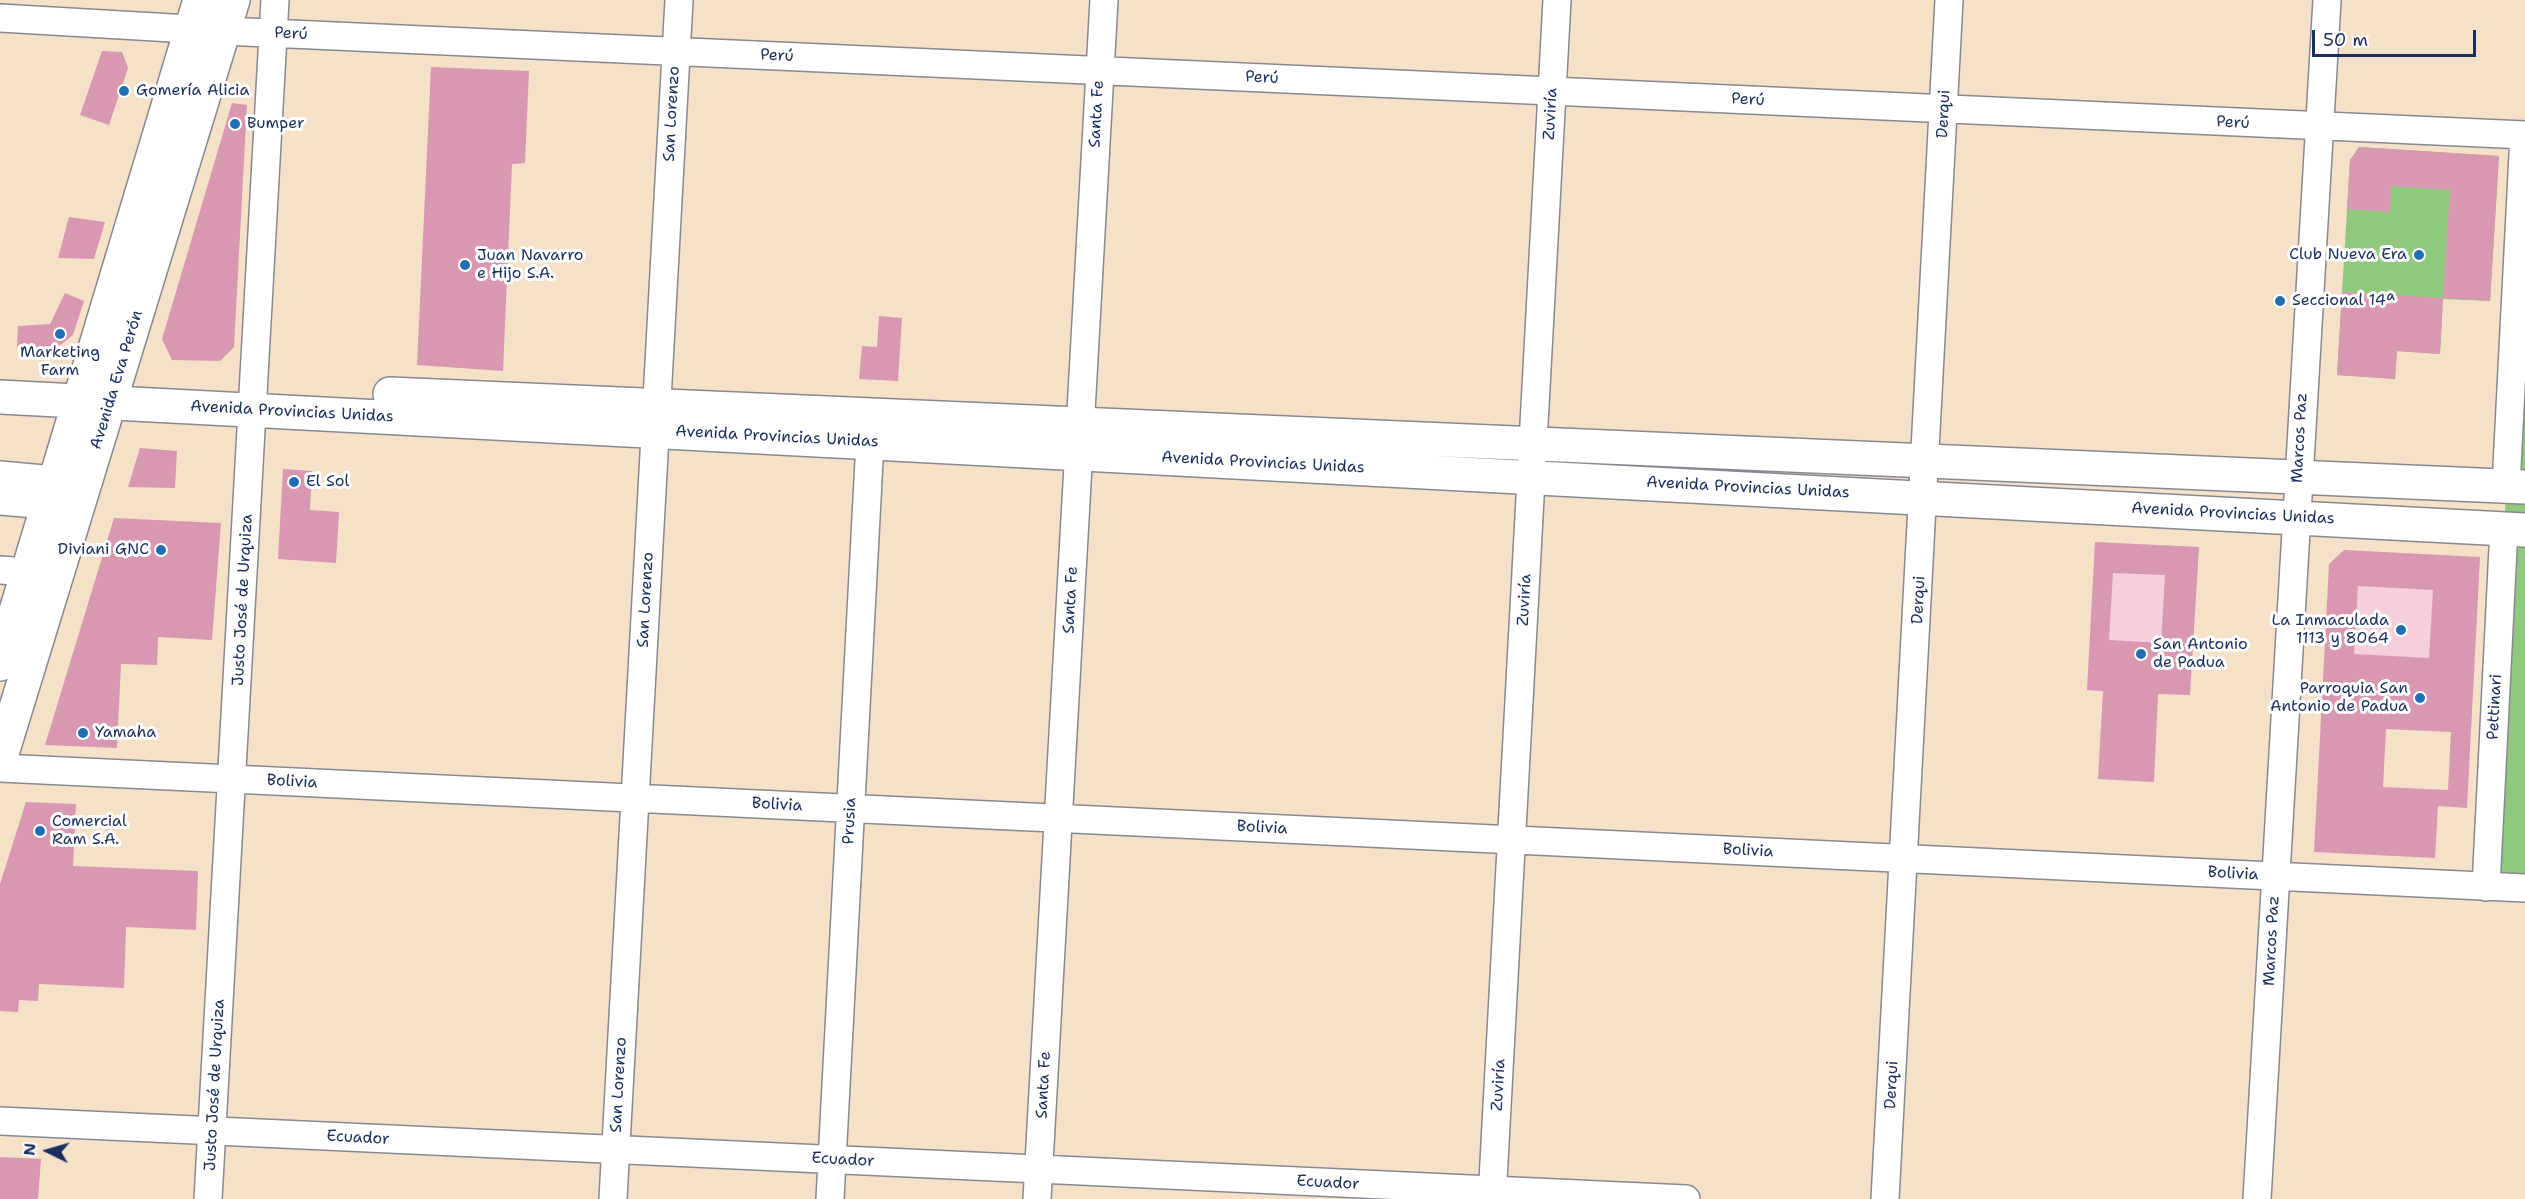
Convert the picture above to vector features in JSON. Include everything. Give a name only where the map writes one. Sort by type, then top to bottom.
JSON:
[{"type":"main road","name":"Avenida Eva Perón","points":[[0,760],[233,0]]},
{"type":"main road","name":"Avenida Eva Perón","points":[[0,664],[14,571],[51,493],[195,15]]},
{"type":"main road","name":"Avenida Provincias Unidas","points":[[0,376],[82,390],[114,392],[1080,439],[1532,477],[2514,529]]},
{"type":"main road","name":"Avenida Provincias Unidas","points":[[0,397],[82,390]]},
{"type":"main road","name":"Avenida Provincias Unidas","points":[[656,418],[870,442],[1080,439],[1534,444],[2515,487]]},
{"type":"street","name":"Justo José de Urquiza","points":[[208,1199],[275,0]]},
{"type":"street","name":"San Lorenzo","points":[[613,1199],[679,0]]},
{"type":"street","name":"Santa Fe","points":[[1037,1199],[1104,0]]},
{"type":"street","name":"Zuviría","points":[[1492,1195],[1557,0]]},
{"type":"street","name":"Derqui","points":[[1885,1199],[1905,859],[1949,0]]},
{"type":"street","name":"Marcos Paz","points":[[2257,1199],[2327,0]]},
{"type":"street","name":"Perú","points":[[0,18],[195,15],[224,31],[2524,135]]},
{"type":"street","points":[[2515,487],[2524,135]]},
{"type":"street","name":"Prusia","points":[[830,1199],[870,442]]},
{"type":"street","points":[[0,475],[51,493]]},
{"type":"street","points":[[0,501],[51,493]]},
{"type":"street","name":"Pettinari","points":[[2486,886],[2514,529]]},
{"type":"street","name":"Bolivia","points":[[0,768],[2525,888]]},
{"type":"street","name":"Ecuador","points":[[0,1122],[1039,1169],[1492,1195],[1686,1199]]},
{"type":"shaded area","name":"San Antonio de Padua","points":[[2095,542],[2199,547],[2190,695],[2158,694],[2154,782],[2098,779],[2103,692],[2087,690]]},
{"type":"shaded area","name":"La Inmaculada 1113 y 8064","points":[[2344,550],[2480,557],[2474,677],[2443,676],[2386,729],[2385,751],[2320,748]]},
{"type":"green space","points":[[2525,135],[2525,888],[2486,887]]},
{"type":"green space","name":"Club Nueva Era","points":[[2359,147],[2499,156],[2490,301],[2443,299],[2440,354],[2397,351],[2395,379],[2337,375],[2350,160]]},
{"type":"building","points":[[102,51],[122,52],[128,68],[109,125],[80,115]]},
{"type":"building","name":"Juan Navarro e Hijo S.A.","points":[[431,67],[529,71],[525,163],[512,164],[503,371],[417,365]]},
{"type":"building","points":[[232,103],[247,105],[234,347],[220,361],[172,360],[162,339]]},
{"type":"building","points":[[2359,147],[2499,156],[2490,301],[2443,298],[2450,190],[2391,186],[2390,212],[2347,209],[2350,160]]},
{"type":"building","points":[[69,217],[105,222],[94,259],[58,258]]},
{"type":"building","points":[[2342,292],[2443,298],[2440,354],[2397,351],[2395,379],[2337,375]]},
{"type":"building","points":[[65,293],[84,301],[73,335],[54,350],[17,347],[18,326],[50,324]]},
{"type":"building","points":[[879,316],[902,318],[898,381],[859,379],[862,346],[877,347]]},
{"type":"building","points":[[140,448],[177,451],[175,488],[128,487]]},
{"type":"building","points":[[283,469],[312,471],[310,510],[339,512],[336,563],[278,559]]},
{"type":"building","points":[[114,518],[221,523],[212,640],[158,637],[157,665],[121,664],[117,748],[45,745]]},
{"type":"building","name":"San Antonio de Padua","points":[[2095,542],[2199,547],[2190,695],[2158,694],[2154,782],[2098,779],[2103,691],[2087,690]],"holes":[[[2113,573],[2165,575],[2161,643],[2109,640]]]},
{"type":"building","points":[[2344,550],[2480,557],[2467,808],[2438,806],[2435,858],[2314,852],[2329,564]],"holes":[[[2358,586],[2433,590],[2429,658],[2354,654]],[[2386,729],[2451,732],[2448,790],[2383,787]]]},
{"type":"building","points":[[26,802],[76,804],[73,866],[198,871],[196,930],[126,927],[124,988],[39,984],[38,1001],[19,1000],[18,1012],[0,1011],[0,884]]},
{"type":"building","points":[[0,1157],[41,1159],[38,1199],[0,1199]]},
{"type":"place","name":"Gomería Alicia","points":[[124,91]]},
{"type":"place","name":"Bumper","points":[[235,124]]},
{"type":"place","name":"Club Nueva Era","points":[[2419,255]]},
{"type":"place","name":"Juan Navarro e Hijo S.A.","points":[[465,265]]},
{"type":"place","name":"Seccional 14ª","points":[[2280,301]]},
{"type":"place","name":"Marketing Farm","points":[[60,334]]},
{"type":"place","name":"El Sol","points":[[294,482]]},
{"type":"place","name":"Diviani GNC","points":[[161,550]]},
{"type":"place","name":"La Inmaculada 1113 y 8064","points":[[2401,630]]},
{"type":"place","name":"San Antonio de Padua","points":[[2141,654]]},
{"type":"place","name":"Parroquia San Antonio de Padua","points":[[2420,698]]},
{"type":"place","name":"Yamaha","points":[[83,733]]},
{"type":"place","name":"Comercial Ram S.A.","points":[[40,831]]}]
